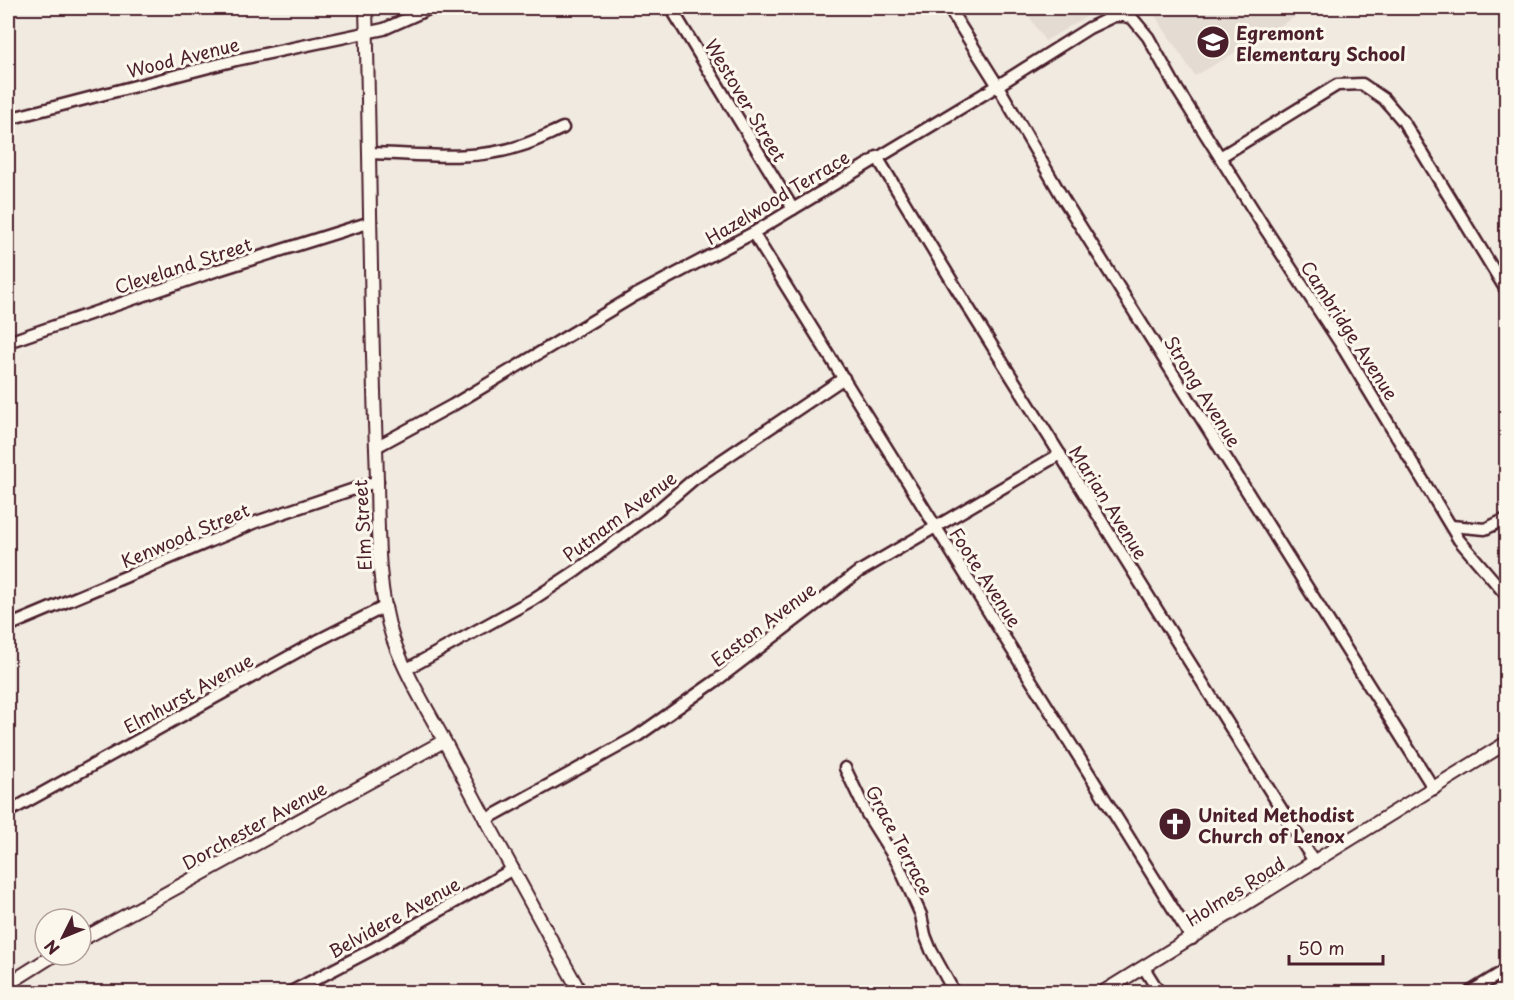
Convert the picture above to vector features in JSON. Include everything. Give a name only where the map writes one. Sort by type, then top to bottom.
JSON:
[{"type":"street","name":"Elm Street","points":[[366,8],[373,380],[380,554],[386,606],[394,641],[407,669],[485,820],[580,993]]},
{"type":"street","name":"Wood Avenue","points":[[8,119],[237,60],[384,29],[431,8]]},
{"type":"street","points":[[673,11],[686,8]]},
{"type":"street","name":"Strong Avenue","points":[[949,8],[998,86],[1064,200],[1434,789]]},
{"type":"street","name":"Westover Street","points":[[673,11],[793,209]]},
{"type":"street","name":"Hazelwood Terrace","points":[[376,447],[453,405],[634,296],[753,233],[998,86],[1089,28],[1114,16],[1125,16],[1140,25],[1171,78]]},
{"type":"street","name":"Cambridge Avenue","points":[[1171,78],[1340,343],[1460,540],[1506,595]]},
{"type":"street","points":[[1220,157],[1337,85],[1362,84],[1384,99],[1403,121],[1506,290]]},
{"type":"street","points":[[370,153],[470,155],[496,152],[518,147],[563,128]]},
{"type":"street","name":"Marian Avenue","points":[[877,157],[958,291],[1316,863]]},
{"type":"street","name":"Cleveland Street","points":[[8,342],[218,270],[371,222]]},
{"type":"street","name":"Foote Avenue","points":[[753,233],[1192,939]]},
{"type":"street","name":"Putnam Avenue","points":[[407,669],[532,600],[567,577],[659,509],[694,479],[844,378]]},
{"type":"street","name":"Easton Avenue","points":[[485,820],[636,737],[717,680],[857,573],[1060,454]]},
{"type":"street","name":"Kenwood Street","points":[[8,626],[256,522],[378,481]]},
{"type":"street","points":[[1451,526],[1485,529],[1506,519]]},
{"type":"street","name":"Elmhurst Avenue","points":[[8,812],[317,641],[386,606]]},
{"type":"street","name":"Dorchester Avenue","points":[[93,933],[444,741]]},
{"type":"street","name":"Holmes Road","points":[[1103,993],[1316,863],[1506,743]]},
{"type":"street","name":"Grace Terrace","points":[[845,768],[867,814],[897,862],[921,915],[931,950],[954,993]]},
{"type":"street","name":"Belvidere Avenue","points":[[291,993],[513,869]]},
{"type":"street","points":[[8,984],[35,967]]},
{"type":"street","points":[[1144,968],[1159,993]]},
{"type":"street","points":[[1470,993],[1506,970]]},
{"type":"lane","points":[[1053,8],[1060,8]]},
{"type":"shaded area","points":[[1024,8],[1101,8],[1045,41]]},
{"type":"shaded area","name":"Egremont Elementary School","points":[[1150,8],[1310,8],[1195,76]]},
{"type":"place","name":"Egremont Elementary School","points":[[1213,42]]},
{"type":"place","name":"United Methodist Church of Lenox","points":[[1175,824]]}]
